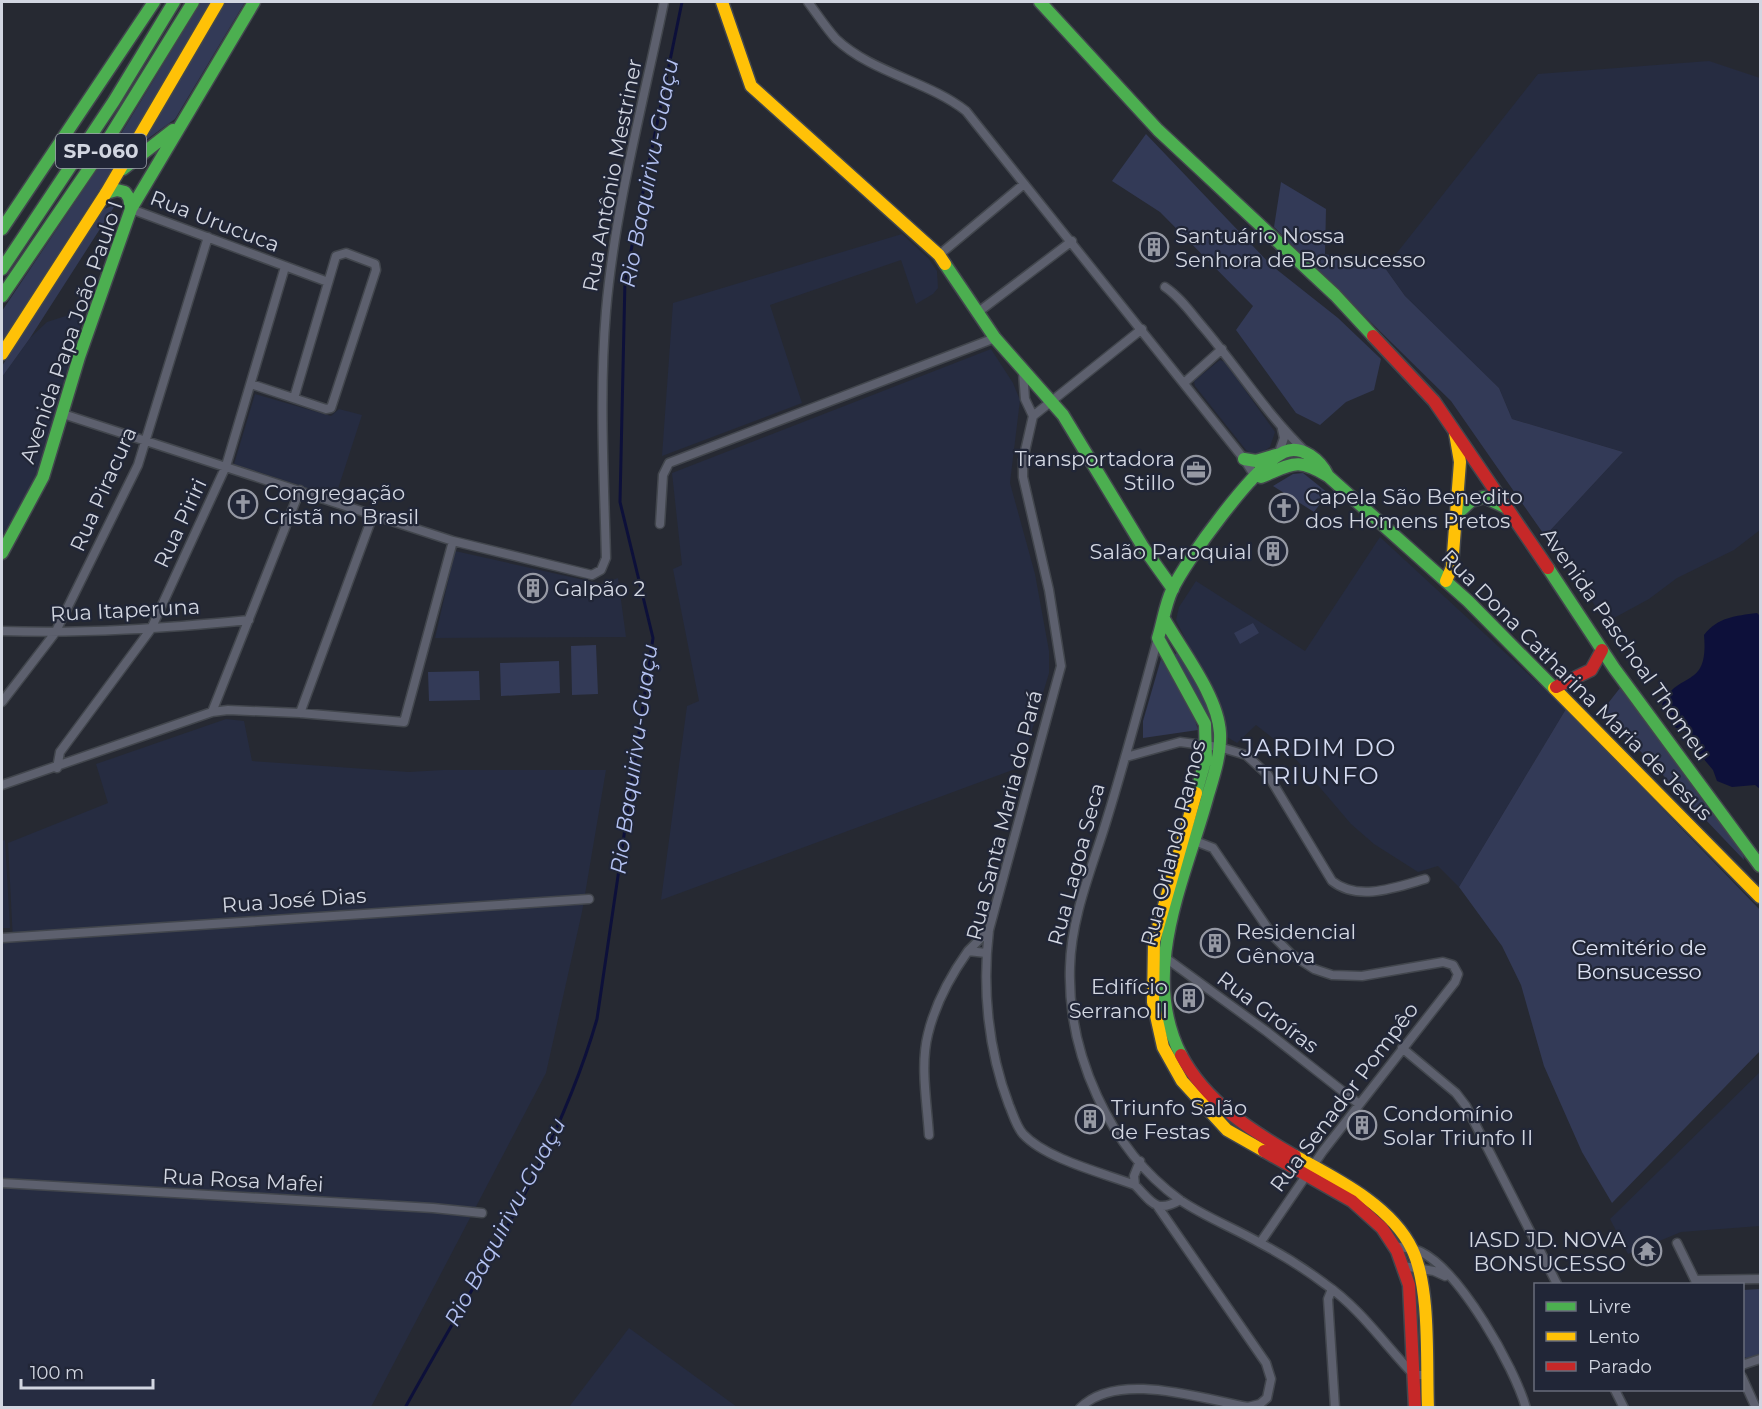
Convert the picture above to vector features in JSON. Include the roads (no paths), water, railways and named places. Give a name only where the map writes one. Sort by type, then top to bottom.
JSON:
[{"type":"main road","points":[[2,229],[154,2]]},
{"type":"main road","name":"SP-060","points":[[2,269],[114,101],[174,2]]},
{"type":"main road","name":"SP-060","points":[[2,296],[99,154],[193,2]]},
{"type":"main road","points":[[2,354],[106,193],[218,2]]},
{"type":"main road","name":"Avenida Papa João Paulo I","points":[[2,553],[43,477],[79,357],[131,209],[179,124],[254,2]]},
{"type":"main road","points":[[722,2],[746,76],[758,94],[939,255],[995,338],[1023,372],[1053,402],[1143,547],[1173,589]]},
{"type":"main road","name":"Avenida Paschoal Thomeu","points":[[1040,2],[1158,130],[1335,295],[1434,401],[1602,650],[1761,866]]},
{"type":"main road","points":[[117,174],[179,124]]},
{"type":"main road","points":[[106,193],[116,189],[128,192],[131,198],[131,209]]},
{"type":"main road","points":[[1446,581],[1452,567],[1460,462],[1454,429]]},
{"type":"main road","points":[[1244,459],[1256,461],[1293,450],[1310,455]]},
{"type":"main road","points":[[1252,482],[1278,455]]},
{"type":"main road","name":"Rua Dona Catharina Maria de Jesus","points":[[1310,455],[1325,468],[1328,476]]},
{"type":"main road","name":"Rua Dona Catharina Maria de Jesus","points":[[1252,482],[1269,472],[1296,463],[1308,464],[1328,476],[1446,581],[1556,687],[1716,851]]},
{"type":"main road","name":"Rua Lagoa Seca","points":[[1158,638],[1173,589],[1218,521],[1252,482]]},
{"type":"main road","points":[[1457,514],[1472,501],[1484,497],[1508,509]]},
{"type":"main road","name":"Rua Orlando Ramos","points":[[1164,619],[1215,714],[1220,731],[1206,758],[1158,955],[1152,992],[1163,1047],[1179,1077],[1204,1108],[1227,1130],[1364,1210],[1382,1228],[1394,1246],[1409,1285],[1420,1375]]},
{"type":"main road","name":"Rua Orlando Ramos","points":[[1158,638],[1203,718],[1213,746],[1195,840],[1165,944],[1158,955],[1165,1009],[1178,1052],[1195,1078],[1238,1120],[1362,1196],[1388,1217],[1412,1249],[1418,1268],[1420,1375]]},
{"type":"main road","points":[[1556,687],[1589,673],[1599,663],[1602,650]]},
{"type":"main road","points":[[1716,851],[1728,857],[1761,886]]},
{"type":"main road","points":[[1716,851],[1761,897]]},
{"type":"main road","points":[[1415,1407],[1420,1375]]},
{"type":"main road","points":[[1420,1375],[1428,1407]]},
{"type":"street","name":"Rua Antônio Mestriner","points":[[453,541],[592,575],[601,570],[606,558],[602,367],[606,309],[614,243],[664,2]]},
{"type":"street","points":[[808,2],[837,39],[851,50],[942,96],[966,111],[1244,459],[1253,473],[1252,482]]},
{"type":"street","points":[[939,255],[1024,184]]},
{"type":"street","name":"Rua Urucuca","points":[[131,209],[328,282]]},
{"type":"street","name":"Rua Piracura","points":[[2,702],[56,633],[138,465],[208,237]]},
{"type":"street","points":[[977,313],[1072,241]]},
{"type":"street","points":[[250,384],[326,409],[331,408],[335,404],[376,266],[346,254],[339,254],[328,282],[294,398]]},
{"type":"street","name":"Rua Piriri","points":[[57,768],[60,752],[151,629],[226,466],[285,267]]},
{"type":"street","name":"Rua Dona Catharina Maria de Jesus","points":[[1165,287],[1175,294],[1222,349],[1282,429],[1310,455]]},
{"type":"street","points":[[1023,372],[1025,399],[1033,416],[1142,329]]},
{"type":"street","points":[[660,524],[663,475],[669,463],[995,338]]},
{"type":"street","points":[[1184,383],[1222,349]]},
{"type":"street","points":[[2,785],[57,768],[212,712],[228,710],[300,713],[404,722],[453,541],[63,414]]},
{"type":"street","name":"Rua Santa Maria do Pará","points":[[1033,416],[1023,460],[1023,477],[1049,590],[1061,666],[990,930],[986,953],[988,1012],[996,1064],[1008,1102],[1022,1133],[1064,1158],[1135,1185]]},
{"type":"street","points":[[1278,455],[1284,438],[1282,429]]},
{"type":"street","points":[[212,712],[300,490]]},
{"type":"street","points":[[300,713],[373,515]]},
{"type":"street","name":"Rua Itaperuna","points":[[2,631],[56,633],[151,629],[249,620]]},
{"type":"street","name":"Rua Lagoa Seca","points":[[1158,638],[1126,757],[1080,906],[1070,964],[1072,1016],[1090,1078],[1105,1112],[1140,1161],[1180,1200],[1260,1243],[1332,1289],[1420,1375]]},
{"type":"street","points":[[1126,757],[1170,743],[1213,746],[1246,755],[1268,775],[1332,881],[1339,887],[1370,891],[1390,889],[1425,879]]},
{"type":"street","name":"Rua Senador Pompêo","points":[[1195,840],[1213,848],[1273,936],[1291,954],[1314,969],[1332,975],[1362,976],[1443,962],[1454,965],[1458,974],[1455,982],[1313,1164],[1260,1243]]},
{"type":"street","name":"Rua José Dias","points":[[2,938],[589,899]]},
{"type":"street","points":[[929,1135],[925,1058],[927,1034],[954,972],[968,951],[990,930]]},
{"type":"street","points":[[968,951],[986,953]]},
{"type":"street","name":"Rua Groíras","points":[[1158,955],[1359,1104]]},
{"type":"street","points":[[1402,1048],[1467,1106],[1556,1283]]},
{"type":"street","points":[[1080,1407],[1110,1391],[1133,1388],[1248,1407],[1260,1404],[1267,1398],[1271,1388],[1270,1372],[1266,1363],[1158,1207],[1135,1185],[1134,1176],[1140,1161]]},
{"type":"street","name":"Rua Rosa Mafei","points":[[2,1183],[433,1208],[482,1214]]},
{"type":"street","points":[[1158,1207],[1163,1208],[1180,1200]]},
{"type":"street","points":[[1677,1243],[1696,1282],[1761,1279]]},
{"type":"street","points":[[1394,1246],[1412,1249],[1428,1257],[1451,1279],[1495,1339],[1526,1407]]},
{"type":"street","points":[[1403,1266],[1434,1271],[1451,1279]]},
{"type":"street","points":[[1332,1289],[1329,1310],[1335,1407]]},
{"type":"street","points":[[1744,1365],[1761,1359]]},
{"type":"street","points":[[1744,1379],[1756,1407]]},
{"type":"street","points":[[1616,1391],[1624,1407]]},
{"type":"waterway","name":"Rio Baquirivu-Guaçu","points":[[405,1408],[486,1266],[537,1170],[560,1121],[597,1019],[653,638],[620,502],[625,280],[682,2]]},
{"type":"place","name":"Santuário Nossa Senhora de Bonsucesso","points":[[1154,247]]},
{"type":"place","name":"Transportadora Stillo","points":[[1196,470]]},
{"type":"place","name":"Congregação Cristã no Brasil","points":[[243,504]]},
{"type":"place","name":"Capela São Benedito dos Homens Pretos","points":[[1284,508]]},
{"type":"place","name":"Salão Paroquial","points":[[1273,551]]},
{"type":"place","name":"Galpão 2","points":[[533,588]]},
{"type":"place","name":"Residencial Gênova","points":[[1215,943]]},
{"type":"place","name":"Edifício Serrano II","points":[[1189,998]]},
{"type":"place","name":"Triunfo Salão de Festas","points":[[1090,1119]]},
{"type":"place","name":"Condomínio Solar Triunfo II","points":[[1362,1125]]},
{"type":"place","name":"IASD JD. NOVA BONSUCESSO","points":[[1647,1251]]},
{"type":"district","name":"JARDIM DO TRIUNFO","points":[[1319,761]]},
{"type":"park label","name":"Cemitério de Bonsucesso","points":[[1639,959]]}]
